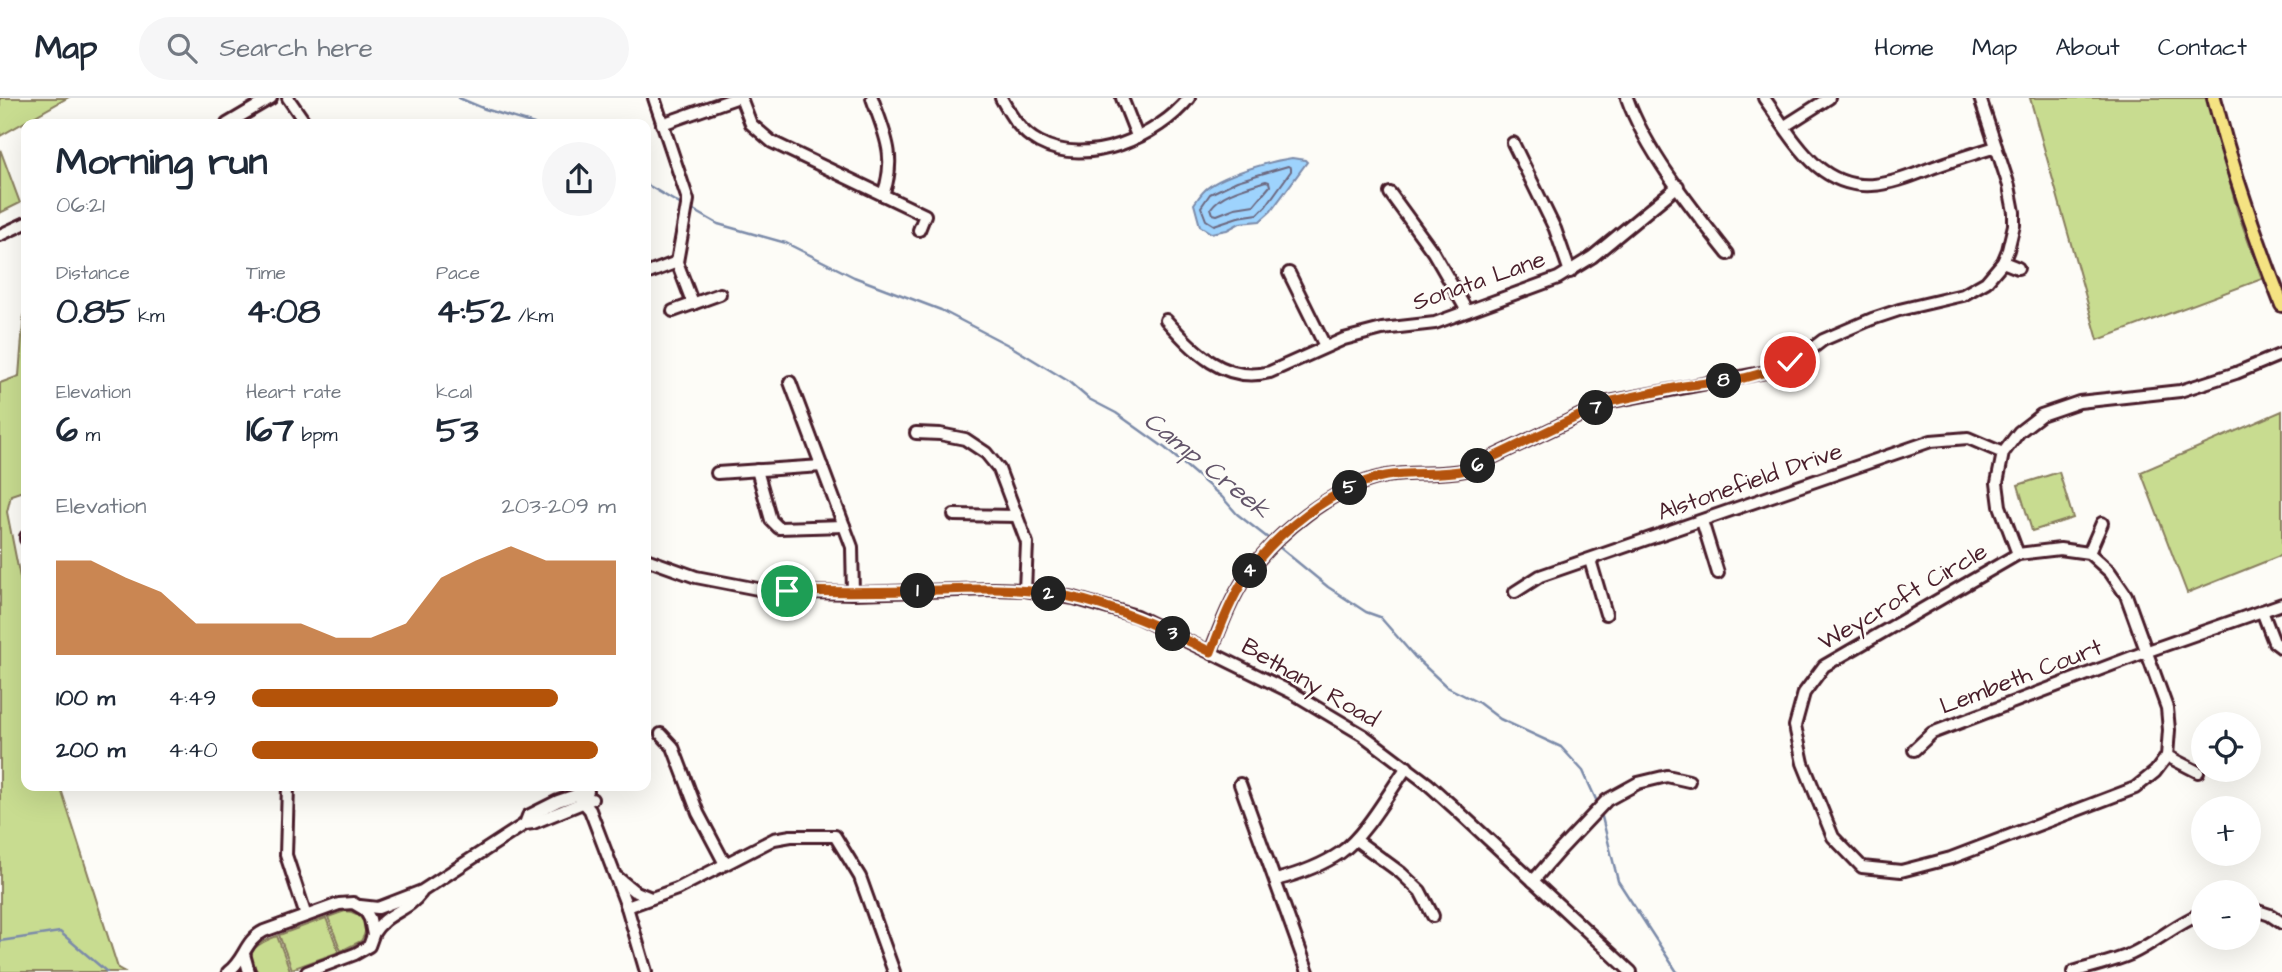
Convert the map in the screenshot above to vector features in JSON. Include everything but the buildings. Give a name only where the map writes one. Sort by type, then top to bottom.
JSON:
[{"type":"main road","points":[[2214,98],[2227,152],[2249,219],[2282,305]]},
{"type":"street","points":[[235,119],[271,98]]},
{"type":"street","points":[[288,98],[303,119]]},
{"type":"street","points":[[654,98],[688,200],[677,262],[693,304]]},
{"type":"street","points":[[662,124],[738,98],[751,124],[772,142],[925,215],[919,230]]},
{"type":"street","points":[[872,98],[889,149],[891,170],[883,195]]},
{"type":"street","points":[[1001,98],[1011,117],[1041,143],[1072,151],[1098,150],[1137,136],[1169,118],[1189,98]]},
{"type":"street","points":[[1122,98],[1137,136]]},
{"type":"street","points":[[1627,98],[1643,135],[1728,254]]},
{"type":"street","points":[[1764,98],[1799,148],[1817,166],[1839,180],[1852,184],[1891,184],[1996,147]]},
{"type":"street","points":[[1785,126],[1829,98]]},
{"type":"street","points":[[1211,652],[1227,610],[1246,577],[1263,555],[1291,527],[1348,489],[1372,479],[1398,474],[1440,474],[1466,470],[1608,402],[1766,372],[1802,356],[1823,340],[1872,320],[1975,290],[1986,282],[2003,262],[2012,238],[2014,212],[2009,186],[1980,98]]},
{"type":"street","points":[[1513,143],[1555,229],[1570,272]]},
{"type":"street","name":"Sonata Lane","points":[[1166,320],[1193,351],[1227,370],[1242,375],[1270,372],[1325,346],[1382,329],[1434,323],[1546,283],[1570,272],[1592,257],[1678,186]]},
{"type":"street","points":[[1390,193],[1433,252],[1467,311]]},
{"type":"street","points":[[0,235],[21,226]]},
{"type":"street","points":[[651,272],[677,262]]},
{"type":"street","points":[[2003,262],[2018,268]]},
{"type":"street","points":[[1289,273],[1325,346]]},
{"type":"street","points":[[673,312],[720,294]]},
{"type":"street","points":[[2018,554],[2000,506],[1997,483],[2003,453],[2019,432],[2041,415],[2079,402],[2180,391],[2236,373],[2282,354]]},
{"type":"street","points":[[790,382],[852,547],[853,593]]},
{"type":"street","points":[[916,433],[965,439],[986,453],[999,469],[1027,542],[1025,590]]},
{"type":"street","name":"Alstonefield Drive","points":[[1515,592],[1540,576],[1931,442],[1968,438],[2003,453]]},
{"type":"street","points":[[717,472],[822,466]]},
{"type":"street","points":[[757,470],[771,520],[779,528],[844,526]]},
{"type":"street","points":[[954,515],[1017,516]]},
{"type":"street","points":[[1702,521],[1718,573]]},
{"type":"street","points":[[2102,523],[2089,552],[2110,572],[2126,595],[2167,708],[2167,756],[2191,768]]},
{"type":"street","name":"Weycroft Circle","points":[[2089,552],[2060,549],[2018,554],[1824,667],[1804,693],[1795,726],[1803,763],[1833,837],[1862,867],[1901,871],[1951,858],[2135,788],[2155,772],[2167,756]]},
{"type":"street","points":[[1590,560],[1606,614]]},
{"type":"street","name":"Bethany Road","points":[[651,561],[696,577],[768,591],[853,593],[1025,590],[1074,598],[1136,616],[1328,713],[1363,735],[1407,767],[1459,812],[1631,972]]},
{"type":"street","name":"Lembeth Court","points":[[1914,750],[1932,733],[2147,651],[2282,604]]},
{"type":"street","points":[[2262,611],[2274,642],[2282,648]]},
{"type":"street","points":[[661,734],[673,747],[698,813],[726,864]]},
{"type":"street","points":[[1276,880],[1320,865],[1342,852],[1356,839],[1407,767]]},
{"type":"street","points":[[1533,881],[1607,800],[1638,783],[1667,776],[1689,781]]},
{"type":"street","points":[[1240,784],[1308,972]]},
{"type":"street","points":[[288,791],[286,855],[306,916]]},
{"type":"street","points":[[525,824],[528,816],[560,800],[569,791]]},
{"type":"street","points":[[560,800],[585,795]]},
{"type":"street","points":[[228,972],[239,963],[248,943],[256,935],[339,904],[353,903],[378,908],[422,891],[525,824],[556,813],[585,795]]},
{"type":"street","points":[[585,795],[627,906],[646,972]]},
{"type":"street","points":[[556,813],[580,811],[588,816],[598,830]]},
{"type":"street","points":[[627,906],[677,889],[782,837],[835,836],[860,877],[894,972]]},
{"type":"street","points":[[1356,839],[1420,891],[1433,916]]},
{"type":"street","points":[[615,875],[634,891],[651,898]]},
{"type":"street","points":[[307,972],[363,951],[369,946],[382,921],[410,905],[422,891]]},
{"type":"street","points":[[359,905],[368,914],[373,934]]},
{"type":"street","points":[[2261,912],[2282,923]]},
{"type":"street","points":[[2073,972],[2130,954],[2191,918]]},
{"type":"street","points":[[244,951],[249,972]]},
{"type":"street","points":[[333,972],[342,959]]},
{"type":"green space","points":[[0,98],[67,98],[30,119],[21,119],[21,124],[0,136]]},
{"type":"green space","points":[[2030,98],[2207,98],[2238,213],[2262,279],[2098,340]]},
{"type":"green space","points":[[0,149],[20,203],[0,213]]},
{"type":"green space","points":[[21,350],[21,492],[11,495],[7,512],[21,583],[21,791],[62,791],[118,968],[125,972],[0,972],[0,383],[19,376]]},
{"type":"green space","points":[[2282,411],[2282,555],[2187,593],[2141,472]]},
{"type":"green space","points":[[2059,472],[2073,518],[2032,531],[2018,485]]},
{"type":"green space","points":[[345,911],[360,917],[365,931],[361,941],[341,951],[328,917]]},
{"type":"green space","points":[[326,918],[339,952],[292,969],[279,935]]},
{"type":"green space","points":[[277,936],[290,970],[258,972],[253,965],[254,949]]},
{"type":"water","points":[[1292,158],[1307,162],[1271,211],[1260,221],[1240,223],[1227,230],[1211,233],[1200,226],[1194,204],[1211,185],[1245,170]]},
{"type":"waterway","name":"Camp Creek","points":[[459,98],[518,119]]},
{"type":"waterway","name":"Camp Creek","points":[[651,187],[683,206]]},
{"type":"waterway","name":"Camp Creek","points":[[690,208],[718,224],[786,243],[854,277],[941,310],[1012,347],[1068,381],[1089,399],[1116,413],[1165,448],[1222,497],[1237,514],[1273,542]]},
{"type":"waterway","name":"Camp Creek","points":[[1278,546],[1328,587],[1366,612],[1380,617],[1414,656],[1447,687],[1479,703],[1500,719],[1561,747],[1583,771],[1598,804]]},
{"type":"waterway","name":"Camp Creek","points":[[1601,813],[1618,881],[1677,972]]},
{"type":"waterway","points":[[0,941],[60,932],[107,972]]},
{"type":"route","points":[[787,591],[853,593],[994,589],[1056,594],[1136,616],[1211,652],[1227,610],[1246,577],[1263,555],[1291,527],[1336,495],[1385,476],[1453,473],[1478,466],[1608,402],[1684,386],[1744,378],[1790,362]]}]
